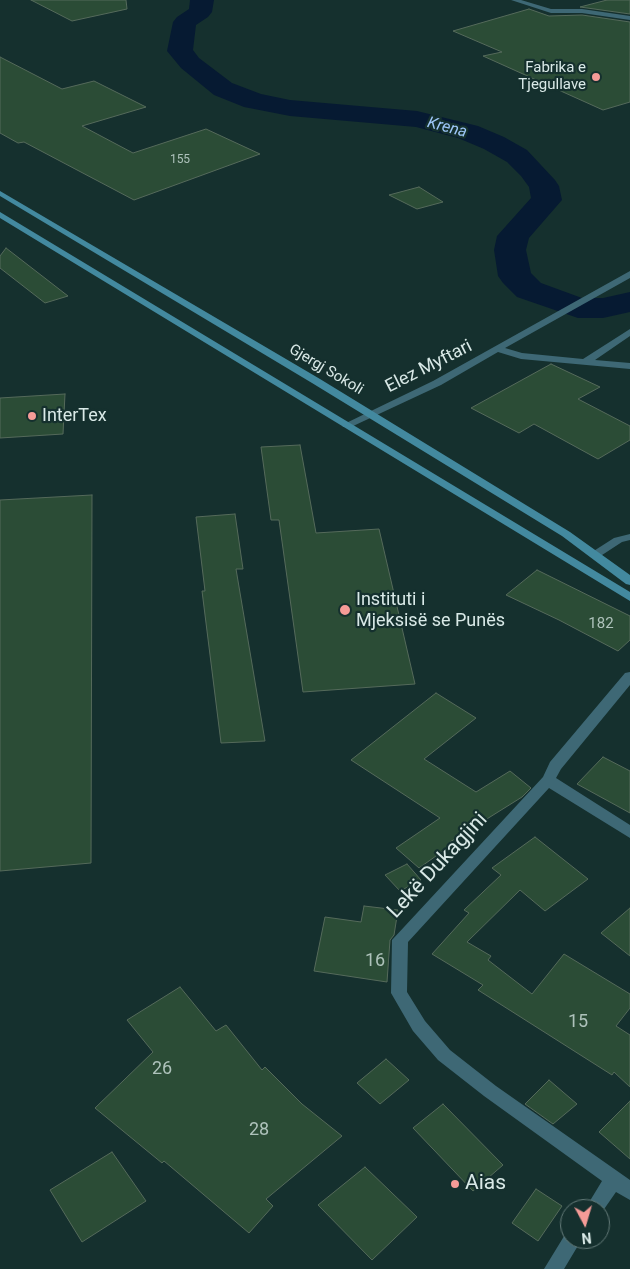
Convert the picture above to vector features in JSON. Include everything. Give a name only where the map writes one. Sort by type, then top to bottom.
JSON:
[{"type":"main road","name":"Gjergj Sokoli","points":[[0,192],[566,534],[630,581]]},
{"type":"main road","points":[[0,214],[630,597]]},
{"type":"street","points":[[514,0],[551,11],[582,11],[630,18]]},
{"type":"street","name":"Elez Myftari","points":[[347,425],[437,383],[630,274]]},
{"type":"street","points":[[585,362],[630,332]]},
{"type":"street","name":"Elez Myftari","points":[[497,349],[521,356],[630,366]]},
{"type":"street","points":[[595,554],[618,540],[630,537]]},
{"type":"street","name":"Lekë Dukagjini","points":[[630,676],[554,766],[548,780],[400,940],[399,993],[419,1026],[444,1055],[490,1091],[630,1191]]},
{"type":"street","points":[[548,780],[630,832]]},
{"type":"street","points":[[601,1199],[614,1179]]},
{"type":"street","points":[[553,1269],[566,1249]]},
{"type":"building","points":[[31,0],[126,0],[127,9],[72,21]]},
{"type":"building","points":[[607,0],[630,0],[630,14],[580,7]]},
{"type":"building","points":[[529,9],[549,16],[582,15],[630,22],[630,102],[603,110],[483,56],[502,52],[453,31]]},
{"type":"building","points":[[0,57],[62,89],[94,81],[146,107],[82,126],[133,153],[206,129],[260,154],[134,200],[24,142],[18,143],[0,133]]},
{"type":"building","points":[[419,187],[443,202],[417,209],[389,195]]},
{"type":"building","points":[[6,248],[68,296],[45,303],[0,268],[0,256]]},
{"type":"building","points":[[551,364],[600,387],[578,399],[630,426],[630,440],[598,459],[534,424],[519,433],[471,408]]},
{"type":"building","name":"InterTex","points":[[65,394],[63,434],[0,438],[0,398]]},
{"type":"building","name":"Instituti i Mjeksisë se Punës","points":[[300,445],[316,533],[379,529],[415,684],[303,692],[279,520],[271,520],[261,447]]},
{"type":"building","points":[[92,495],[91,863],[0,871],[0,500]]},
{"type":"building","points":[[235,514],[243,569],[236,569],[265,741],[221,743],[202,591],[205,591],[196,517]]},
{"type":"building","points":[[537,570],[630,616],[630,640],[618,651],[506,595]]},
{"type":"building","points":[[436,693],[476,718],[424,759],[476,792],[510,771],[531,788],[522,797],[450,842],[453,844],[419,868],[396,848],[440,818],[351,760]]},
{"type":"building","points":[[603,757],[630,771],[630,813],[577,784]]},
{"type":"building","points":[[535,837],[588,879],[545,911],[520,890],[467,942],[491,956],[488,960],[532,994],[564,954],[630,994],[630,1008],[616,1026],[630,1035],[630,1087],[614,1072],[612,1075],[478,990],[483,985],[432,954],[469,913],[464,910],[501,875],[492,868]]},
{"type":"building","points":[[407,864],[421,880],[400,891],[385,875]]},
{"type":"building","points":[[364,906],[398,910],[394,935],[390,940],[387,982],[314,971],[325,917],[361,922]]},
{"type":"building","points":[[630,908],[630,956],[601,933]]},
{"type":"building","points":[[180,987],[216,1031],[226,1025],[262,1070],[265,1067],[302,1104],[342,1136],[266,1199],[273,1206],[249,1233],[164,1161],[162,1163],[95,1108],[153,1052],[127,1020]]},
{"type":"building","points":[[386,1059],[409,1080],[380,1104],[357,1083]]},
{"type":"building","points":[[549,1080],[577,1104],[553,1124],[525,1104]]},
{"type":"building","points":[[630,1101],[630,1159],[599,1132]]},
{"type":"building","points":[[443,1104],[503,1165],[473,1191],[413,1128]]},
{"type":"building","points":[[112,1152],[146,1201],[82,1242],[50,1190]]},
{"type":"building","points":[[365,1167],[417,1217],[372,1260],[318,1205]]},
{"type":"building","points":[[536,1189],[560,1205],[560,1209],[538,1241],[512,1223]]},
{"type":"waterway","name":"Krena","points":[[202,0],[200,12],[185,22],[180,51],[190,63],[223,89],[254,101],[290,108],[417,119],[468,132],[494,143],[517,156],[531,170],[544,186],[547,200],[513,236],[510,250],[515,276],[529,290],[578,308],[603,308],[630,302]]},
{"type":"place","name":"Fabrika e Tjegullave","points":[[596,77]]},
{"type":"place","name":"InterTex","points":[[32,416]]},
{"type":"place","name":"Instituti i Mjeksisë se Punës","points":[[345,610]]},
{"type":"place","name":"Aias","points":[[455,1184]]}]
